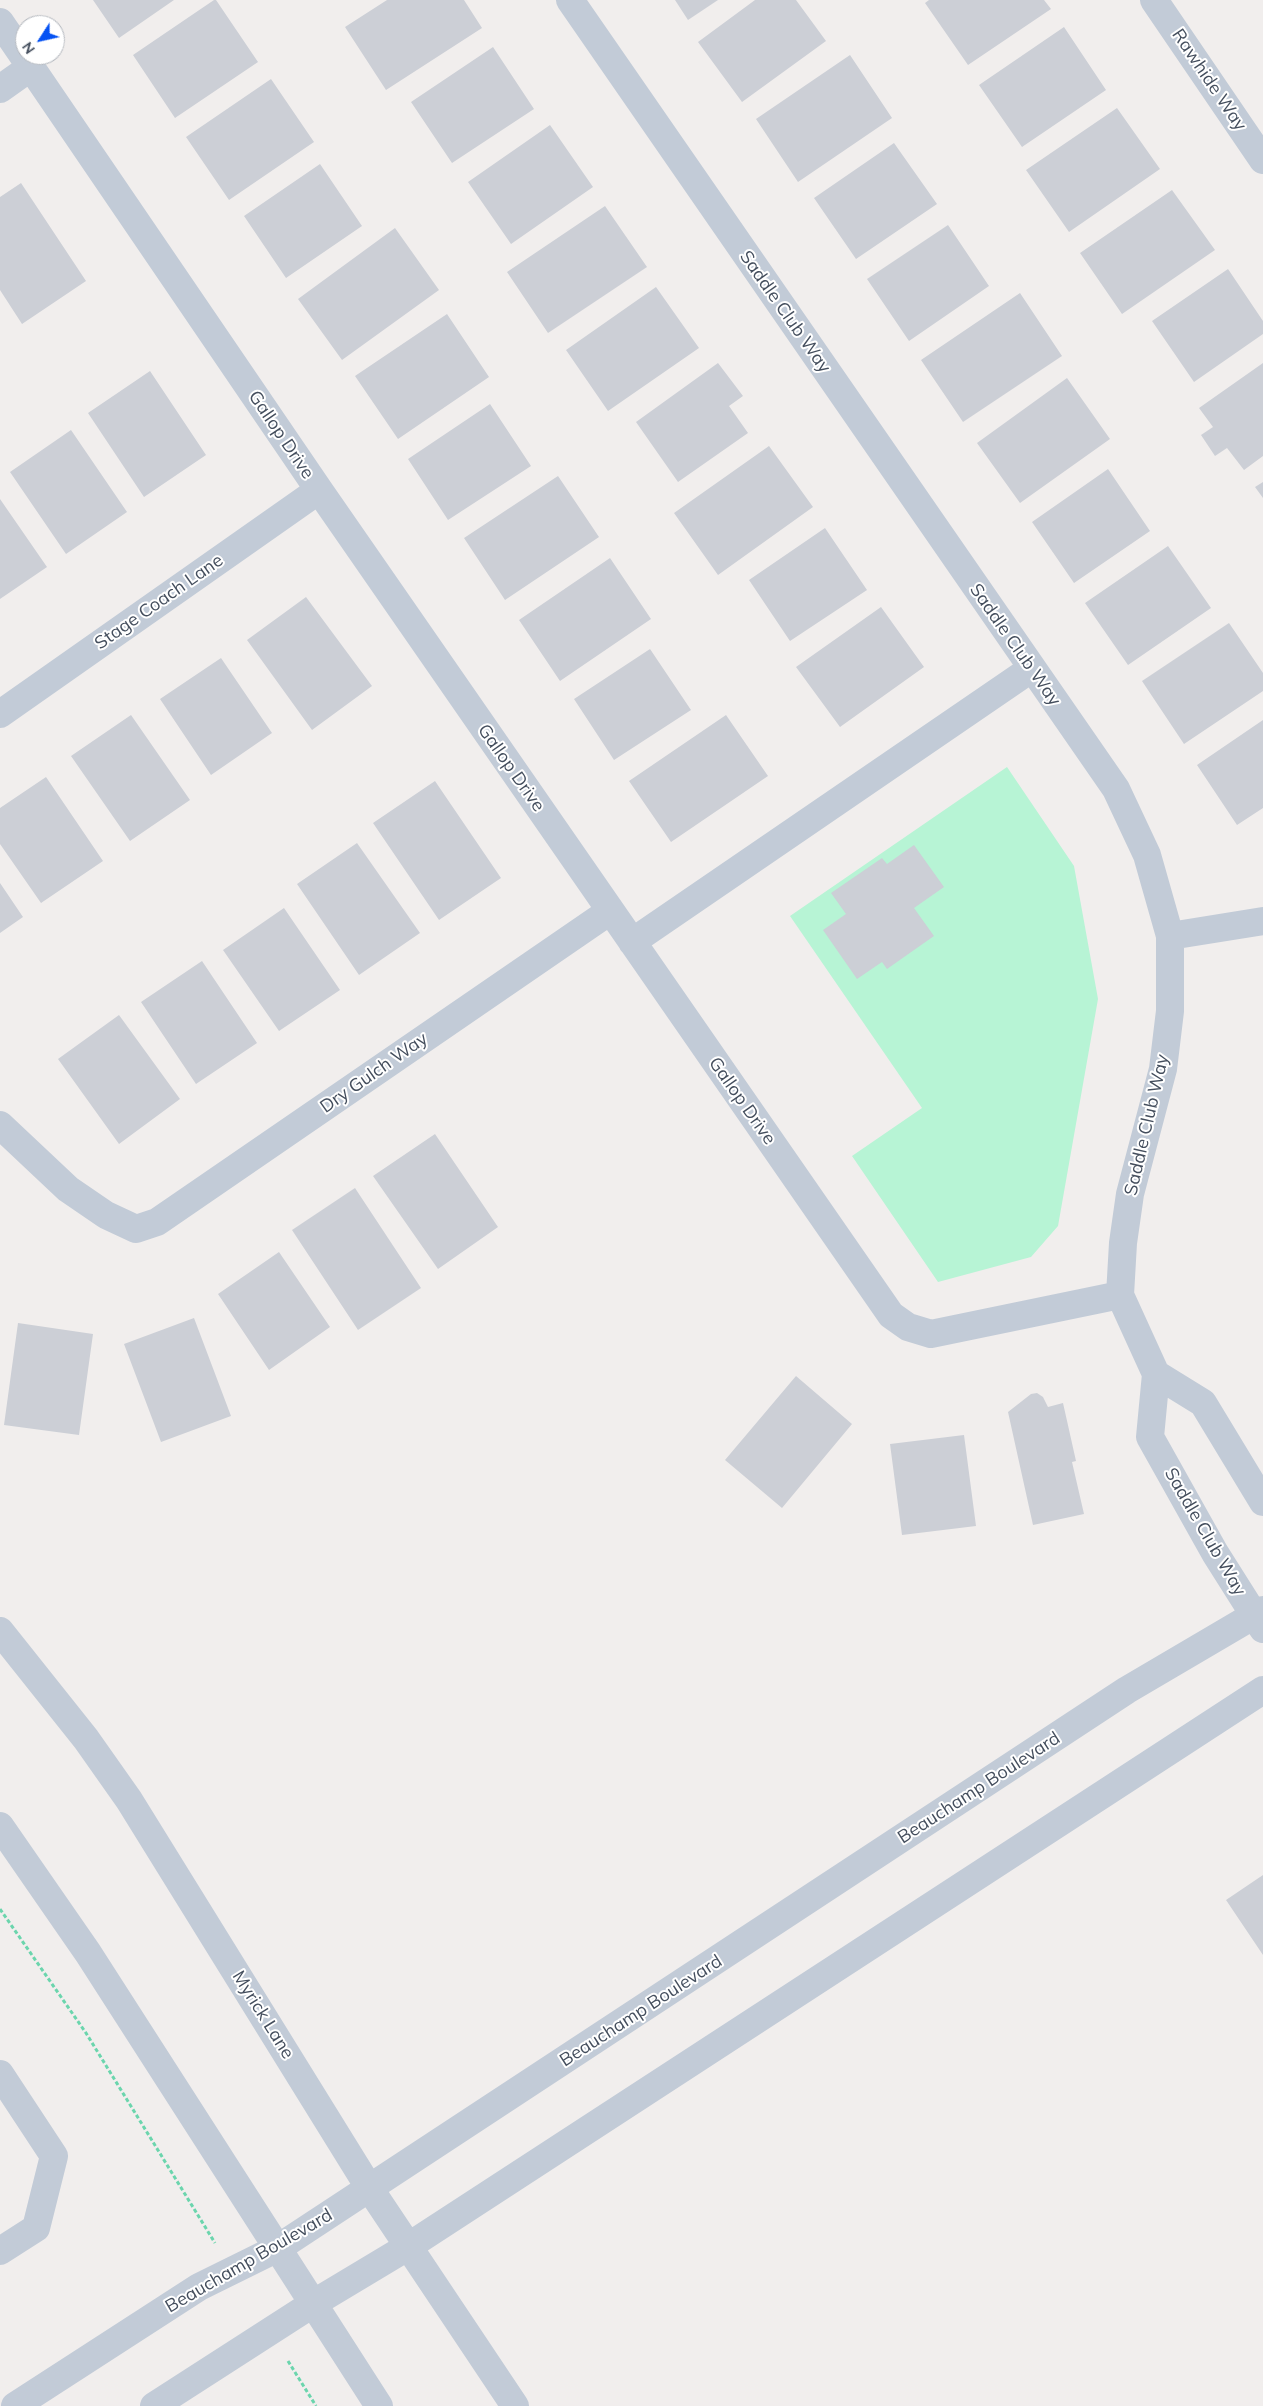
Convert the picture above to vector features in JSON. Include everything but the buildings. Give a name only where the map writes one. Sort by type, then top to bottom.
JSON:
[{"type":"street","name":"Saddle Club Way","points":[[570,0],[1031,669],[1116,789],[1147,855],[1170,936],[1170,1011],[1163,1069],[1130,1194],[1123,1242],[1120,1295],[1156,1374],[1150,1437],[1214,1553],[1260,1618]]},
{"type":"street","name":"Rawhide Way","points":[[1154,0],[1263,160]]},
{"type":"street","name":"Gallop Drive","points":[[0,22],[318,490],[890,1315],[908,1327],[931,1334],[1120,1295]]},
{"type":"street","points":[[0,89],[31,67]]},
{"type":"street","name":"Stage Coach Lane","points":[[0,714],[318,490]]},
{"type":"street","points":[[632,942],[1031,669]]},
{"type":"street","name":"Dry Gulch Way","points":[[0,1125],[68,1190],[106,1215],[136,1229],[157,1222],[610,911]]},
{"type":"street","points":[[1170,936],[1263,921]]},
{"type":"street","points":[[1156,1374],[1203,1403],[1263,1502]]},
{"type":"street","name":"Beauchamp Boulevard","points":[[15,2406],[199,2288],[278,2248],[370,2189],[1127,1690],[1260,1618]]},
{"type":"street","name":"Myrick Lane","points":[[0,1631],[86,1739],[129,1800],[370,2189],[515,2406]]},
{"type":"street","points":[[154,2406],[314,2303],[409,2246],[1263,1690]]},
{"type":"street","points":[[0,1826],[88,1953],[376,2400]]},
{"type":"street","points":[[0,2074],[54,2156],[36,2228],[0,2251]]},
{"type":"path","points":[[0,1909],[86,2033],[232,2271]]},
{"type":"path","points":[[270,2331],[316,2406]]},
{"type":"green space","points":[[1007,767],[1074,866],[1098,999],[1058,1226],[1031,1257],[938,1282],[852,1156],[922,1108],[790,916]]}]
